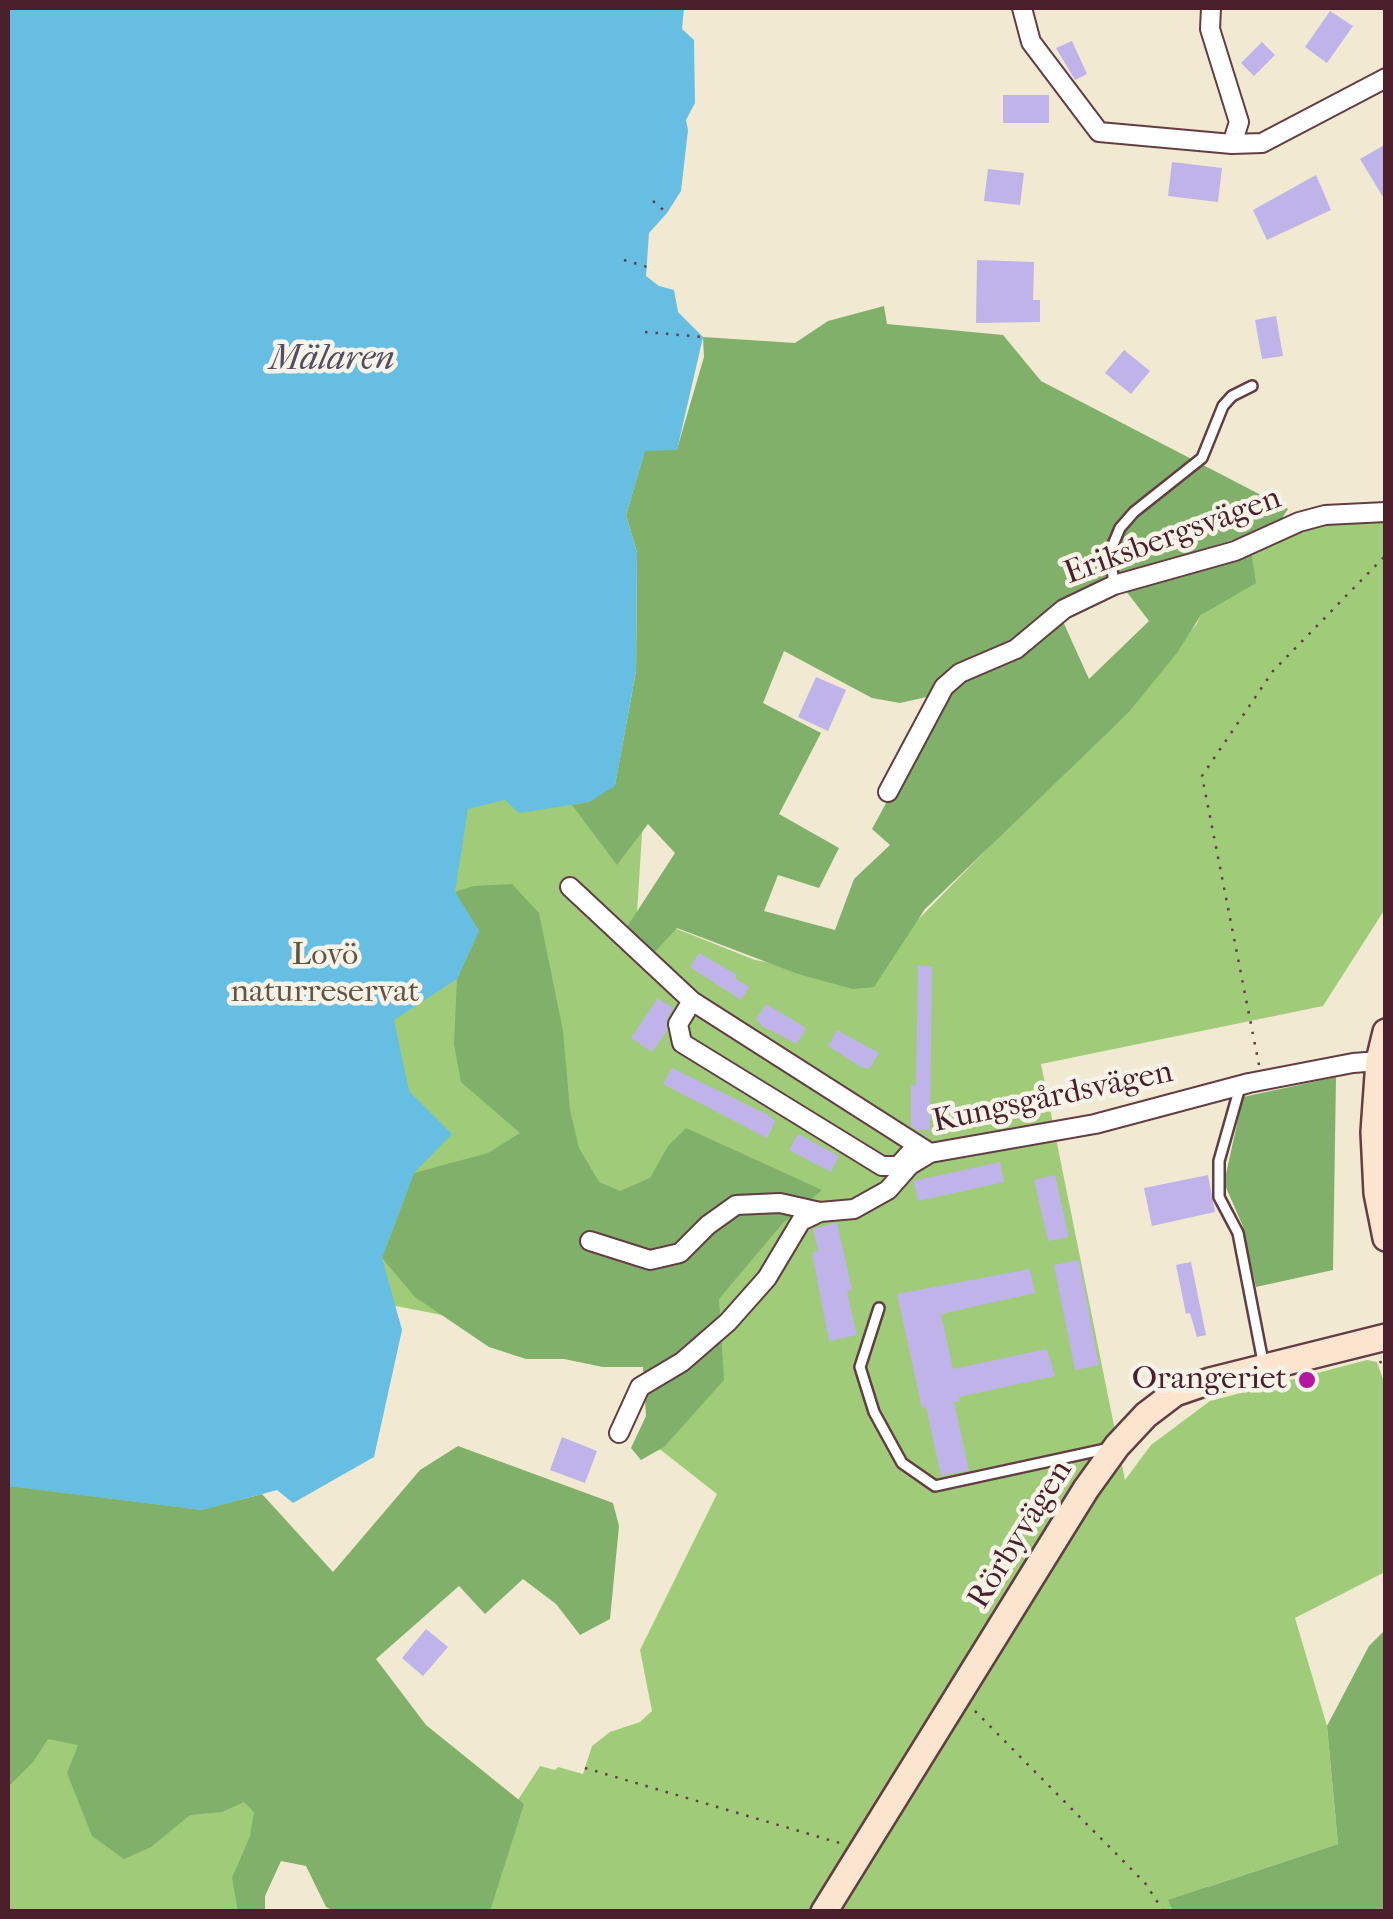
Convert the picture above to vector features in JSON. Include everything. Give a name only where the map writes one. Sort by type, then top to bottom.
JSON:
[{"type":"street","points":[[1022,8],[1031,42],[1099,132],[1232,144],[1262,143],[1386,78]]},
{"type":"street","points":[[1208,12],[1239,122],[1232,144]]},
{"type":"street","name":"Eriksbergsvägen","points":[[888,792],[944,687],[960,673],[1016,649],[1064,608],[1114,584],[1235,551],[1325,515],[1386,512]]},
{"type":"street","points":[[570,886],[692,1001],[923,1150],[898,1166],[882,1166],[682,1043],[678,1024],[692,1001]]},
{"type":"street","points":[[1386,1032],[1379,1061],[1374,1132],[1377,1193],[1386,1238]]},
{"type":"street","name":"Kungsgårdsvägen","points":[[820,1212],[854,1209],[888,1190],[923,1150],[1096,1124],[1262,1080],[1379,1061]]},
{"type":"street","points":[[590,1241],[650,1260],[680,1253],[708,1225],[736,1205],[780,1202],[820,1212]]},
{"type":"street","points":[[619,1433],[640,1387],[682,1362],[728,1322],[767,1278],[801,1222],[820,1212]]},
{"type":"street","name":"Rörbyvägen","points":[[824,1912],[1086,1490],[1146,1416],[1175,1393],[1386,1337]]},
{"type":"lane","points":[[1114,584],[1110,552],[1120,528],[1134,512],[1202,458],[1223,406],[1232,396],[1252,386]]},
{"type":"lane","points":[[1241,1085],[1219,1161],[1220,1197],[1238,1233],[1264,1370]]},
{"type":"lane","points":[[879,1308],[860,1368],[874,1412],[902,1464],[935,1486],[1118,1446]]},
{"type":"path","points":[[653,201],[668,213]]},
{"type":"path","points":[[624,260],[647,267]]},
{"type":"path","points":[[645,332],[703,337]]},
{"type":"path","points":[[1262,1080],[1202,776],[1273,671],[1386,555]]},
{"type":"path","points":[[960,1696],[1144,1883],[1164,1912]]},
{"type":"path","points":[[585,1768],[862,1850]]},
{"type":"green space","name":"Lovö naturreservat","points":[[8,8],[567,738],[643,818],[637,913],[755,960],[834,974],[904,934],[1074,760],[1211,608],[1251,551],[1324,521],[1385,518],[1385,909],[1323,1006],[1041,1064],[1125,1480],[1151,1445],[1210,1401],[1367,1360],[1377,1362],[1386,1388],[1385,1572],[1295,1618],[1327,1726],[1338,1844],[1207,1887],[1212,1911],[357,1912],[280,1805],[240,1911],[8,1912]],"holes":[[[349,1297],[660,1357],[657,1447],[717,1494],[640,1650],[652,1711],[640,1722],[610,1732],[592,1746],[583,1774],[540,1766],[518,1800],[279,1629],[226,1463]]]},
{"type":"green space","points":[[884,306],[887,324],[1003,335],[1041,381],[1288,509],[1277,526],[1112,578],[1059,600],[1027,634],[931,696],[900,703],[872,698],[784,651],[763,703],[821,733],[779,814],[839,848],[819,888],[778,875],[764,911],[835,930],[854,879],[890,845],[872,829],[943,698],[967,675],[1060,615],[1089,679],[1149,621],[1123,587],[1251,551],[1256,583],[1201,615],[1177,653],[1128,713],[925,909],[874,987],[853,989],[798,974],[677,928],[651,956],[625,930],[675,853],[648,824],[617,865],[572,805],[589,802],[615,785],[636,671],[637,553],[626,515],[645,450],[677,449],[704,357],[703,337],[795,343],[828,321]]},
{"type":"green space","points":[[512,884],[539,913],[563,1031],[570,1110],[579,1148],[599,1182],[620,1191],[650,1178],[668,1146],[686,1128],[822,1190],[782,1224],[719,1299],[724,1380],[664,1447],[641,1460],[631,1448],[646,1416],[643,1367],[526,1359],[489,1347],[415,1297],[382,1258],[414,1173],[488,1153],[520,1133],[461,1082],[454,1044],[457,979],[479,931],[455,892],[473,886]]},
{"type":"green space","points":[[1336,1077],[1333,1270],[1256,1287],[1242,1224],[1224,1183],[1243,1097]]},
{"type":"green space","points":[[458,1446],[613,1503],[619,1526],[610,1619],[580,1635],[556,1604],[523,1579],[485,1614],[459,1586],[376,1659],[426,1725],[524,1804],[490,1911],[334,1911],[326,1907],[306,1866],[281,1861],[265,1896],[265,1911],[238,1911],[232,1878],[250,1836],[254,1812],[244,1802],[222,1812],[190,1815],[151,1847],[124,1859],[92,1836],[67,1773],[78,1745],[48,1739],[33,1762],[8,1787],[8,1486],[202,1510],[262,1494],[333,1572],[420,1470]]},
{"type":"green space","points":[[1385,1630],[1385,1911],[1173,1911],[1168,1900],[1338,1844],[1327,1726],[1369,1646]]},
{"type":"water","name":"Mälaren","points":[[8,8],[684,8],[682,29],[694,40],[695,103],[686,120],[681,191],[649,233],[646,276],[659,286],[674,290],[678,312],[703,337],[677,450],[645,451],[626,515],[637,553],[636,671],[615,786],[589,802],[519,813],[505,800],[468,809],[455,892],[479,931],[457,979],[394,1020],[409,1091],[452,1134],[414,1173],[382,1258],[402,1330],[374,1457],[293,1503],[277,1490],[202,1510],[8,1486]]},
{"type":"building","points":[[1330,11],[1353,26],[1327,63],[1305,47]]},
{"type":"building","points":[[1072,41],[1087,74],[1075,80],[1056,48]]},
{"type":"building","points":[[1262,42],[1275,55],[1254,76],[1241,63]]},
{"type":"building","points":[[1003,95],[1049,95],[1049,123],[1003,123]]},
{"type":"building","points":[[1386,144],[1386,202],[1360,159]]},
{"type":"building","points":[[1172,162],[1222,168],[1218,202],[1168,196]]},
{"type":"building","points":[[988,169],[1024,173],[1020,205],[984,201]]},
{"type":"building","points":[[1316,175],[1331,210],[1267,240],[1253,210]]},
{"type":"building","points":[[977,260],[1034,262],[1033,300],[1040,300],[1040,322],[976,323]]},
{"type":"building","points":[[1276,316],[1283,356],[1262,359],[1255,320]]},
{"type":"building","points":[[1124,350],[1150,371],[1131,394],[1105,373]]},
{"type":"building","points":[[816,677],[846,690],[828,731],[798,717]]},
{"type":"building","points":[[699,953],[737,975],[735,978],[749,987],[741,1000],[690,967]]},
{"type":"building","points":[[918,966],[932,966],[930,1130],[911,1126],[911,1085],[916,1085]]},
{"type":"building","points":[[658,998],[673,1008],[667,1019],[667,1031],[652,1052],[631,1038]]},
{"type":"building","points":[[766,1004],[806,1028],[797,1044],[756,1019]]},
{"type":"building","points":[[837,1030],[879,1053],[869,1069],[828,1046]]},
{"type":"building","points":[[672,1068],[770,1116],[775,1122],[767,1138],[663,1084]]},
{"type":"building","points":[[798,1134],[839,1156],[831,1172],[789,1150]]},
{"type":"building","points":[[1000,1162],[1004,1182],[918,1201],[914,1181]]},
{"type":"building","points":[[1055,1175],[1069,1237],[1048,1241],[1034,1180]]},
{"type":"building","points":[[1208,1175],[1215,1212],[1152,1226],[1144,1188]]},
{"type":"building","points":[[837,1223],[857,1335],[829,1341],[812,1253],[818,1251],[813,1229]]},
{"type":"building","points":[[1079,1260],[1099,1365],[1075,1370],[1054,1265]]},
{"type":"building","points":[[1191,1262],[1206,1335],[1197,1337],[1190,1313],[1186,1314],[1176,1265]]},
{"type":"building","points":[[1030,1269],[1035,1293],[941,1314],[953,1369],[1047,1349],[1055,1376],[959,1397],[960,1401],[954,1402],[969,1470],[941,1476],[897,1294]]},
{"type":"building","points":[[562,1437],[597,1451],[585,1483],[550,1470]]},
{"type":"building","points":[[426,1629],[448,1647],[423,1676],[402,1658]]},
{"type":"place","name":"Orangeriet","points":[[1307,1380]]}]
